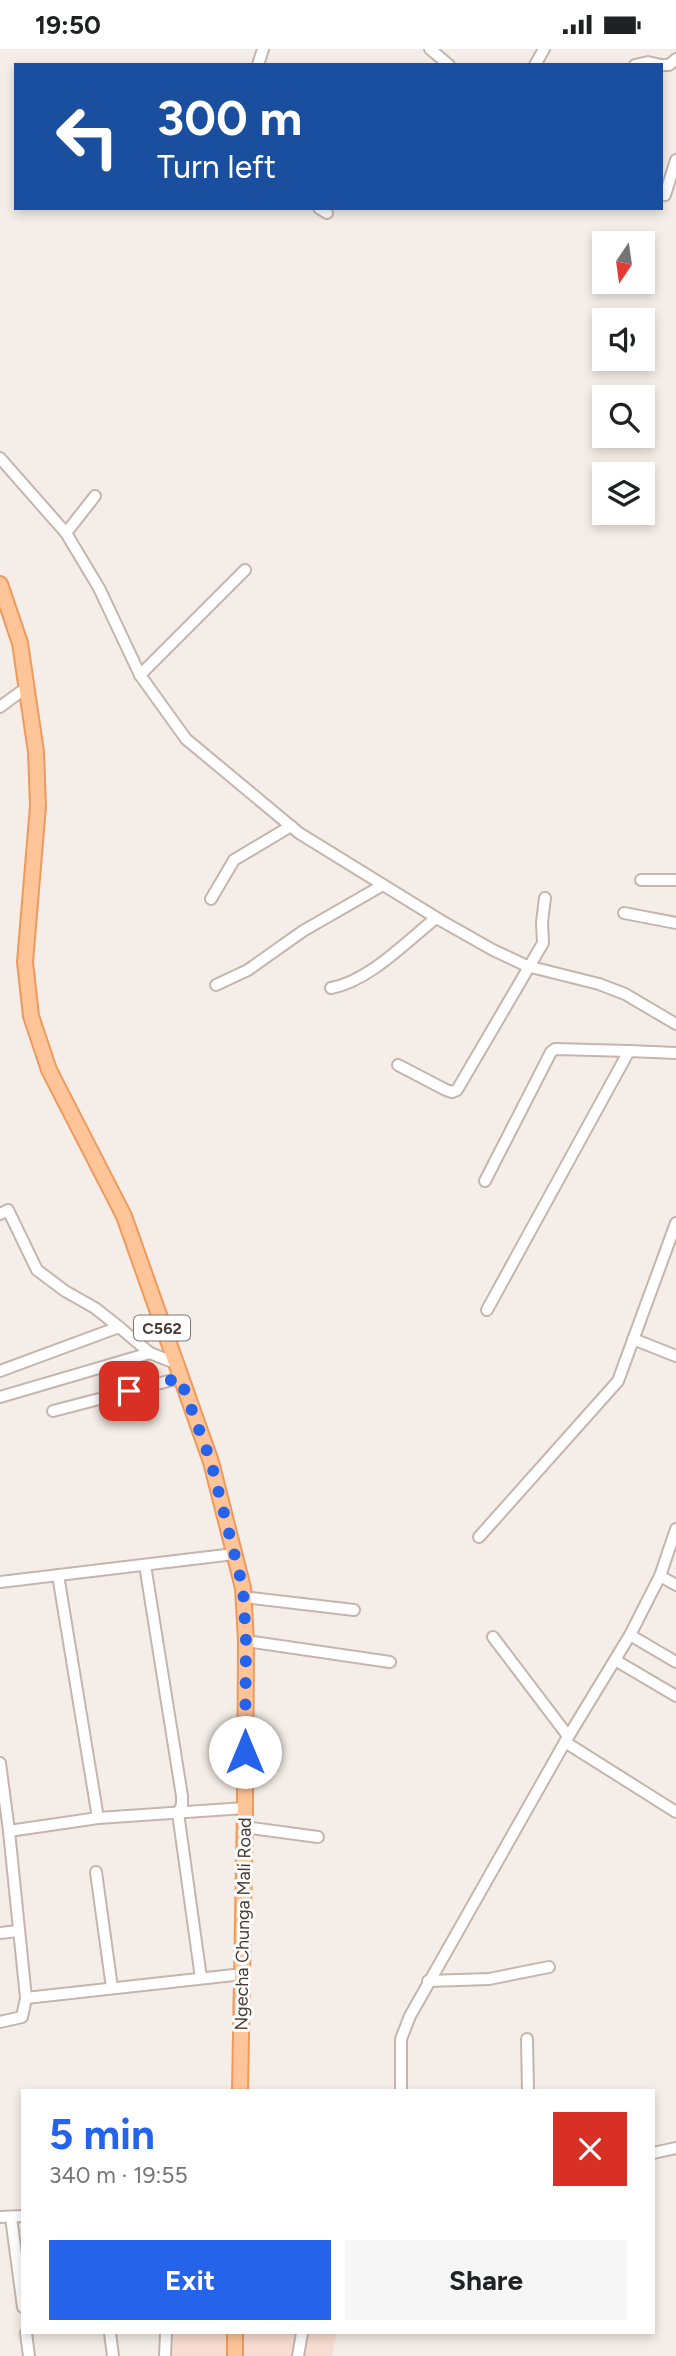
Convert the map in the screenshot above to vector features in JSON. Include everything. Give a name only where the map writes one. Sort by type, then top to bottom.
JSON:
[{"type":"main road","name":"Ngecha Chunga Mali Road","points":[[0,584],[20,643],[36,752],[38,806],[24,962],[31,1016],[49,1070],[124,1216],[211,1462],[244,1598],[245,1808],[240,2089]]},
{"type":"main road","points":[[234,2356],[235,2334]]},
{"type":"street","points":[[430,49],[447,63]]},
{"type":"street","points":[[668,196],[676,160]]},
{"type":"street","points":[[0,458],[66,533],[99,588],[140,675],[186,739],[291,826],[436,918],[492,950],[527,966],[599,984],[625,994],[676,1024]]},
{"type":"street","points":[[66,533],[95,496]]},
{"type":"street","points":[[140,675],[245,570]]},
{"type":"street","points":[[0,707],[27,687]]},
{"type":"street","points":[[211,899],[234,860],[291,826]]},
{"type":"street","points":[[641,880],[676,880]]},
{"type":"street","points":[[215,985],[248,969],[303,931],[383,885]]},
{"type":"street","points":[[398,1065],[446,1090],[457,1090],[527,966],[533,962],[543,943],[545,898]]},
{"type":"street","points":[[624,913],[676,923]]},
{"type":"street","points":[[331,988],[360,978],[436,918]]},
{"type":"street","points":[[485,1181],[551,1052],[555,1049],[676,1053]]},
{"type":"street","points":[[487,1310],[629,1051]]},
{"type":"street","points":[[0,1214],[8,1210],[37,1270],[65,1291],[95,1308],[150,1353],[174,1363]]},
{"type":"street","points":[[479,1537],[618,1381],[676,1223]]},
{"type":"street","points":[[0,1371],[119,1327]]},
{"type":"street","points":[[633,1339],[676,1356]]},
{"type":"street","points":[[0,1397],[150,1353]]},
{"type":"street","points":[[53,1411],[180,1378]]},
{"type":"street","points":[[401,2089],[401,2039],[428,1981],[566,1739],[630,1635],[660,1576],[676,1529]]},
{"type":"street","points":[[0,1582],[234,1554]]},
{"type":"street","points":[[145,1565],[182,1796],[178,1813],[201,1978]]},
{"type":"street","points":[[58,1574],[98,1818]]},
{"type":"street","points":[[660,1576],[676,1585]]},
{"type":"street","points":[[244,1598],[354,1610]]},
{"type":"street","points":[[630,1635],[676,1662]]},
{"type":"street","points":[[493,1637],[566,1739],[676,1812]]},
{"type":"street","points":[[246,1641],[390,1662]]},
{"type":"street","points":[[615,1660],[676,1696]]},
{"type":"street","points":[[0,1763],[6,1839],[26,1998],[22,2017],[0,2022]]},
{"type":"street","points":[[6,1839],[98,1818],[245,1808]]},
{"type":"street","points":[[244,1827],[318,1837]]},
{"type":"street","points":[[96,1872],[112,1988]]},
{"type":"street","points":[[0,1933],[19,1931]]},
{"type":"street","points":[[428,1981],[489,1979],[549,1967]]},
{"type":"street","points":[[26,1998],[243,1974]]},
{"type":"street","points":[[527,2039],[528,2089]]},
{"type":"street","points":[[655,2153],[676,2148]]},
{"type":"street","points":[[11,2217],[21,2292]]},
{"type":"street","points":[[26,2334],[29,2356]]},
{"type":"street","points":[[110,2334],[113,2356]]},
{"type":"street","points":[[165,2356],[166,2334]]},
{"type":"street","points":[[298,2356],[302,2334]]},
{"type":"shaded area","points":[[173,2334],[337,2334],[332,2356],[172,2356]]},
{"type":"route","points":[[129,1391],[180,1378],[211,1462],[243,1588],[246,1641],[245,1752]]}]
